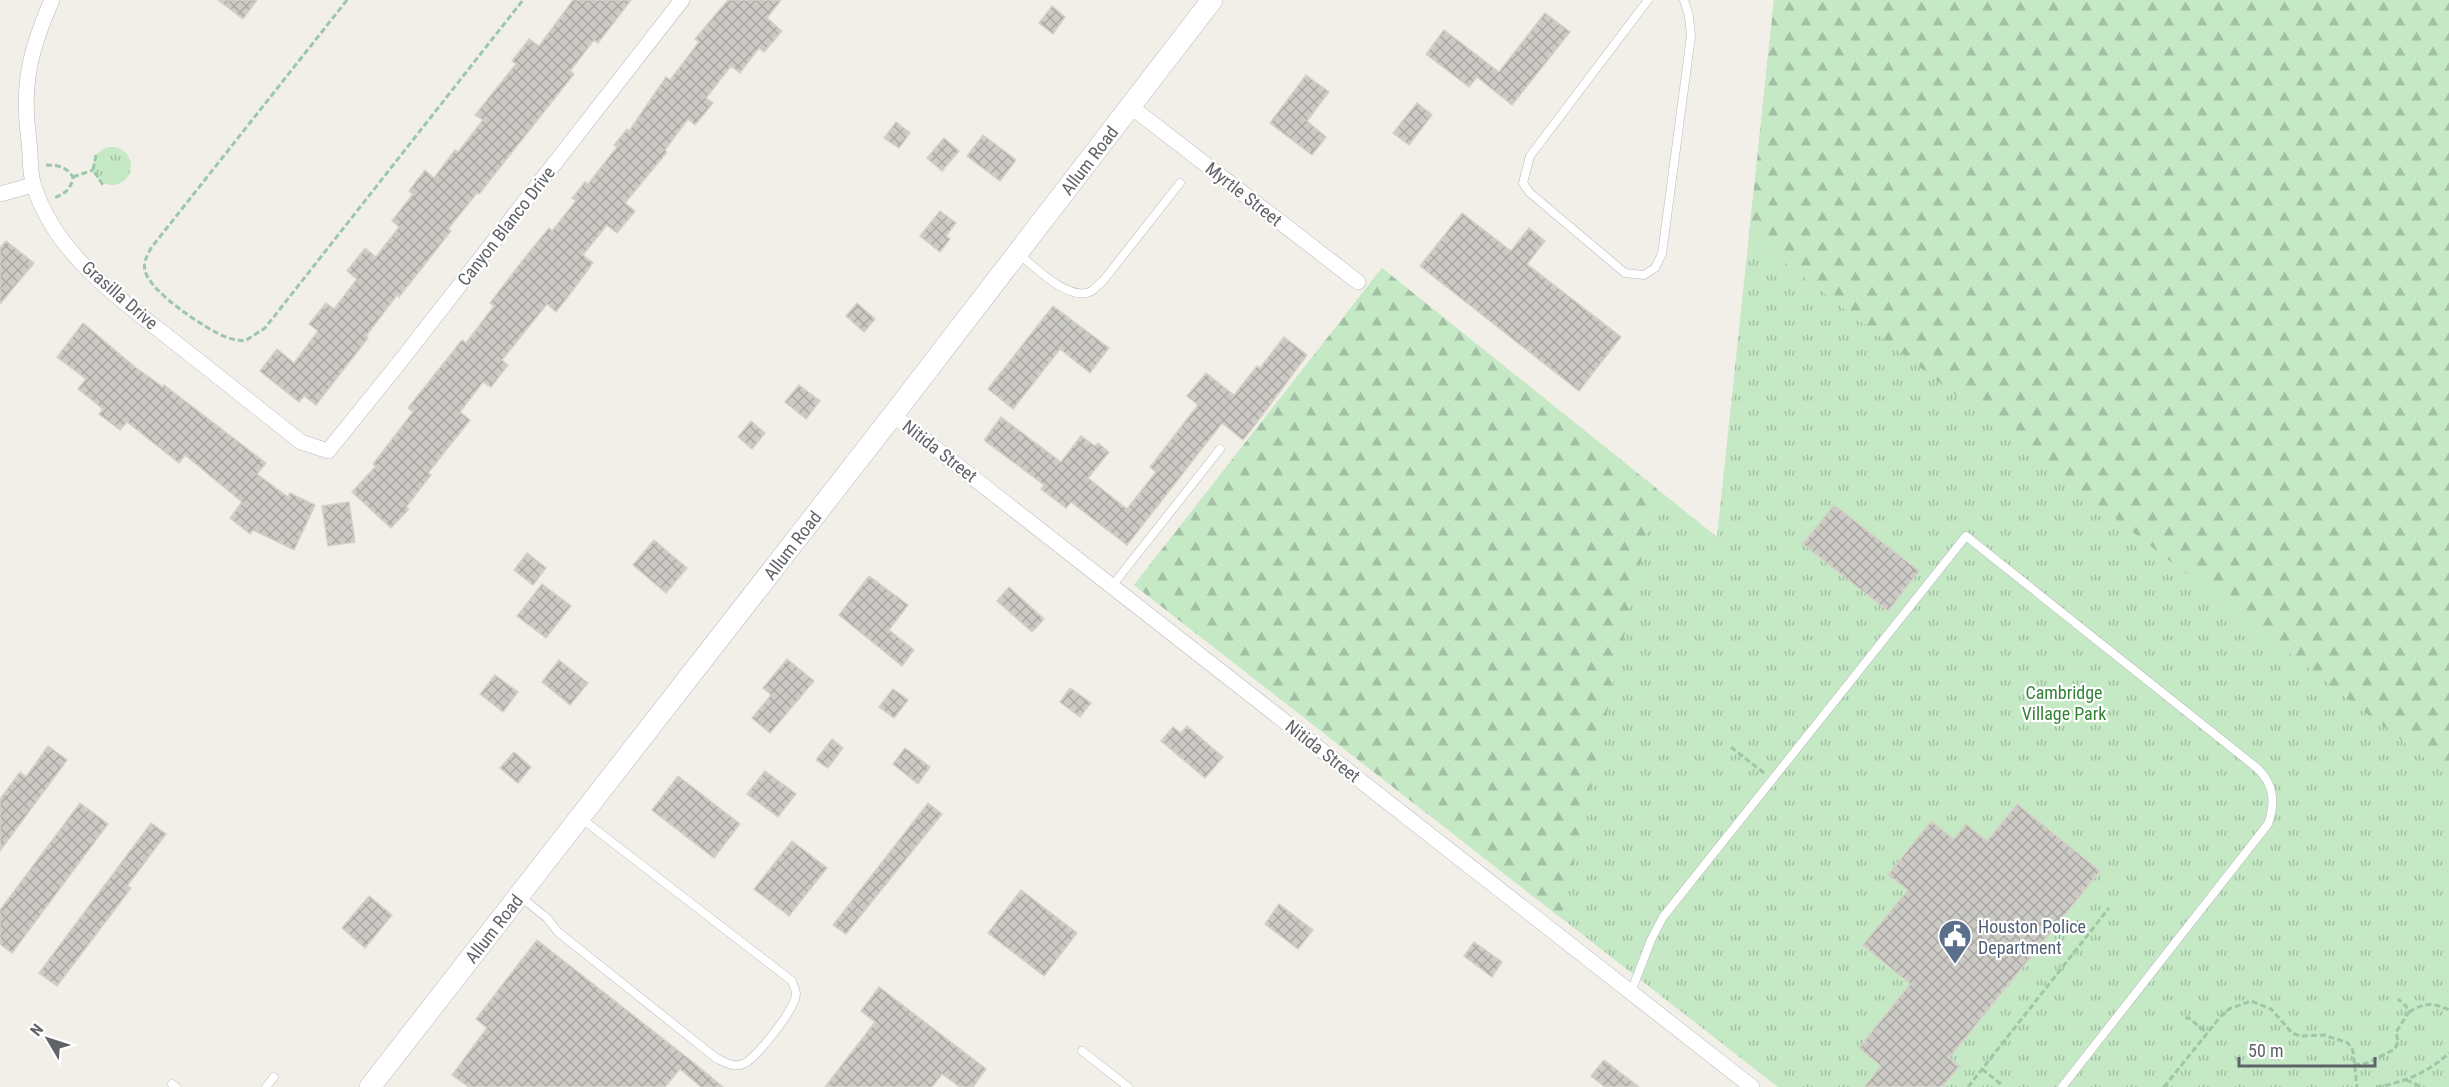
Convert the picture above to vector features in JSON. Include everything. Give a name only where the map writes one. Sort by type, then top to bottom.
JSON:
[{"type":"street","name":"Grasilla Drive","points":[[52,0],[39,29],[29,62],[25,97],[33,185],[68,248],[100,283],[301,442],[328,451]]},
{"type":"street","name":"Canyon Blanco Drive","points":[[328,451],[682,0]]},
{"type":"street","name":"Allum Road","points":[[370,1087],[893,415],[1212,0]]},
{"type":"street","name":"Myrtle Street","points":[[1130,106],[1358,282]]},
{"type":"street","points":[[0,194],[33,185]]},
{"type":"street","name":"Nitida Street","points":[[893,415],[1752,1087]]},
{"type":"lane","points":[[1648,0],[1530,156],[1523,183],[1529,192],[1625,273],[1644,275],[1655,268],[1662,254],[1691,36],[1689,16],[1684,0]]},
{"type":"lane","points":[[1017,253],[1059,286],[1080,293],[1091,291],[1103,281],[1180,183]]},
{"type":"lane","points":[[1112,586],[1220,449]]},
{"type":"lane","points":[[1631,992],[1651,940],[1663,917],[1966,536],[2264,774],[2269,782],[2273,800],[2268,824],[2062,1087]]},
{"type":"lane","points":[[519,896],[547,918],[558,932],[716,1058],[730,1065],[742,1064],[754,1057],[793,1008],[796,994],[792,981],[580,817]]},
{"type":"lane","points":[[1082,1051],[1128,1087]]},
{"type":"lane","points":[[266,1087],[274,1077]]},
{"type":"path","points":[[347,0],[151,248],[145,260],[148,281],[195,320],[224,336],[245,340],[265,328],[523,0]]},
{"type":"path","points":[[96,155],[92,164],[93,170],[103,185]]},
{"type":"path","points":[[32,165],[56,165],[64,168],[73,177]]},
{"type":"path","points":[[73,177],[93,170]]},
{"type":"path","points":[[41,203],[65,194],[71,186],[73,177]]},
{"type":"path","points":[[1731,747],[1773,779]]},
{"type":"path","points":[[1968,1087],[2109,908]]},
{"type":"path","points":[[2398,999],[2409,1012]]},
{"type":"path","points":[[2164,1087],[2229,1009],[2252,1001],[2271,1009],[2292,1033],[2300,1036],[2324,1035],[2348,1043],[2353,1051],[2357,1087]]},
{"type":"path","points":[[2354,1065],[2367,1063],[2395,1049],[2398,1041],[2396,1032],[2409,1012],[2419,1006],[2432,1004],[2449,1010]]},
{"type":"path","points":[[2185,1018],[2189,1018],[2208,1033]]},
{"type":"path","points":[[2376,1087],[2406,1080],[2430,1068],[2449,1053]]},
{"type":"path","points":[[1982,1069],[2002,1085]]},
{"type":"path","points":[[2406,1080],[2422,1087]]},
{"type":"green space","name":"Cambridge Village Park","points":[[1774,0],[2449,0],[2449,1087],[1778,1087],[1134,585],[1382,268],[1717,537]]},
{"type":"green space","points":[[1774,0],[2449,0],[2449,777],[1749,235]]},
{"type":"green space","points":[[112,147],[119,148],[125,153],[130,159],[130,173],[125,179],[119,184],[112,185],[105,184],[99,179],[94,173],[93,166],[94,159],[99,153],[105,148]]},
{"type":"green space","points":[[1382,268],[1657,489],[1561,918],[1134,585]]},
{"type":"building","points":[[218,0],[257,0],[243,19]]},
{"type":"building","points":[[573,0],[631,0],[598,43],[594,40],[570,71],[574,74],[479,194],[477,193],[448,229],[451,231],[399,297],[397,295],[366,336],[368,338],[316,405],[304,396],[299,402],[260,371],[277,349],[294,363],[318,331],[309,324],[326,303],[334,309],[357,279],[347,271],[365,248],[376,257],[399,227],[392,221],[413,194],[409,191],[425,170],[434,178],[455,150],[458,152],[483,120],[475,115],[516,64],[512,61],[529,39],[539,46]]},
{"type":"building","points":[[728,0],[781,0],[767,18],[782,31],[764,52],[759,48],[740,73],[731,66],[706,98],[713,103],[695,125],[688,119],[665,150],[667,152],[625,203],[635,211],[617,233],[607,225],[583,255],[593,263],[556,312],[547,304],[502,360],[508,365],[491,387],[483,382],[460,412],[470,420],[428,473],[431,475],[406,507],[409,509],[391,528],[352,492],[376,466],[373,464],[413,412],[408,408],[462,340],[466,343],[494,306],[490,303],[549,228],[552,231],[576,201],[572,198],[585,182],[588,184],[617,147],[614,145],[627,129],[629,131],[666,77],[670,80],[699,42],[695,39]]},
{"type":"building","points":[[1052,6],[1065,17],[1053,34],[1039,23]]},
{"type":"building","points":[[1545,13],[1570,32],[1512,105],[1477,77],[1469,87],[1426,54],[1444,30],[1499,72]]},
{"type":"building","points":[[1306,75],[1329,92],[1307,121],[1326,137],[1312,155],[1270,123]]},
{"type":"building","points":[[1417,103],[1432,115],[1409,145],[1393,133]]},
{"type":"building","points":[[896,122],[910,133],[899,148],[884,138]]},
{"type":"building","points":[[983,135],[1016,160],[1000,181],[967,156]]},
{"type":"building","points":[[944,138],[959,151],[942,171],[927,158]]},
{"type":"building","points":[[940,211],[956,223],[946,236],[950,239],[940,252],[920,236]]},
{"type":"building","points":[[1462,213],[1511,251],[1529,228],[1545,241],[1527,264],[1621,337],[1579,391],[1420,266]]},
{"type":"building","points":[[6,241],[34,263],[0,304],[0,248]]},
{"type":"building","points":[[857,303],[875,319],[864,332],[846,316]]},
{"type":"building","points":[[1053,306],[1109,348],[1090,373],[1060,349],[1013,409],[988,389]]},
{"type":"building","points":[[83,323],[135,367],[163,387],[164,385],[266,463],[257,474],[288,497],[290,493],[315,505],[294,550],[253,530],[250,534],[230,518],[242,502],[185,455],[179,463],[127,422],[120,430],[99,414],[103,409],[78,389],[86,379],[57,357]]},
{"type":"building","points":[[1284,337],[1307,355],[1261,417],[1243,440],[1222,423],[1127,545],[1071,502],[1066,508],[1041,489],[1044,485],[984,440],[1001,417],[1061,462],[1081,436],[1095,446],[1098,443],[1109,452],[1088,478],[1127,509],[1156,472],[1150,467],[1198,405],[1187,396],[1206,373],[1234,395],[1257,366],[1260,368]]},
{"type":"building","points":[[799,385],[820,401],[806,419],[785,402]]},
{"type":"building","points":[[751,421],[765,433],[752,449],[738,437]]},
{"type":"building","points":[[349,502],[355,542],[328,546],[322,506]]},
{"type":"building","points":[[1834,505],[1919,571],[1888,611],[1803,544]]},
{"type":"building","points":[[654,540],[687,568],[666,593],[633,565]]},
{"type":"building","points":[[527,553],[546,568],[533,585],[514,570]]},
{"type":"building","points":[[869,576],[908,605],[889,630],[914,650],[902,666],[839,615]]},
{"type":"building","points":[[542,584],[571,606],[546,638],[517,616]]},
{"type":"building","points":[[1009,587],[1044,619],[1032,632],[997,601]]},
{"type":"building","points":[[787,659],[814,681],[770,733],[752,718],[771,695],[763,688]]},
{"type":"building","points":[[559,660],[588,683],[570,705],[542,682]]},
{"type":"building","points":[[495,675],[518,692],[503,712],[480,694]]},
{"type":"building","points":[[1070,688],[1091,703],[1080,717],[1060,702]]},
{"type":"building","points":[[893,689],[908,700],[894,718],[879,707]]},
{"type":"building","points":[[1187,726],[1223,757],[1205,778],[1161,741],[1173,727],[1181,733]]},
{"type":"building","points":[[832,739],[843,748],[828,768],[816,760]]},
{"type":"building","points":[[48,746],[67,760],[0,851],[0,799],[20,772],[26,777]]},
{"type":"building","points":[[905,748],[930,767],[918,784],[893,764]]},
{"type":"building","points":[[514,752],[531,767],[518,783],[500,768]]},
{"type":"building","points":[[765,771],[796,794],[778,817],[747,794]]},
{"type":"building","points":[[678,776],[740,824],[714,858],[652,810]]},
{"type":"building","points":[[80,803],[108,824],[12,953],[0,944],[0,910]]},
{"type":"building","points":[[928,803],[942,814],[846,934],[833,925]]},
{"type":"building","name":"Houston Police Department","points":[[2017,804],[2100,871],[1949,1058],[1959,1066],[1942,1087],[1864,1087],[1881,1066],[1859,1048],[1910,984],[1863,945],[1908,890],[1888,875],[1931,821],[1954,839],[1966,824],[1987,841]]},
{"type":"building","points":[[151,823],[166,834],[127,886],[131,888],[57,986],[39,973]]},
{"type":"building","points":[[792,841],[827,868],[789,916],[754,889]]},
{"type":"building","points":[[1021,890],[1077,933],[1044,976],[988,933]]},
{"type":"building","points":[[369,896],[392,915],[365,948],[342,928]]},
{"type":"building","points":[[1279,904],[1313,930],[1298,949],[1265,924]]},
{"type":"building","points":[[537,940],[723,1087],[701,1087],[680,1069],[665,1087],[469,1087],[452,1075],[487,1028],[476,1019]]},
{"type":"building","points":[[1474,942],[1502,962],[1492,977],[1464,956]]},
{"type":"building","points":[[879,987],[986,1069],[973,1087],[960,1087],[942,1074],[932,1087],[825,1087],[875,1022],[861,1011]]},
{"type":"building","points":[[1604,1060],[1639,1087],[1605,1087],[1591,1076]]},
{"type":"place","name":"Houston Police Department","points":[[1955,965]]}]
